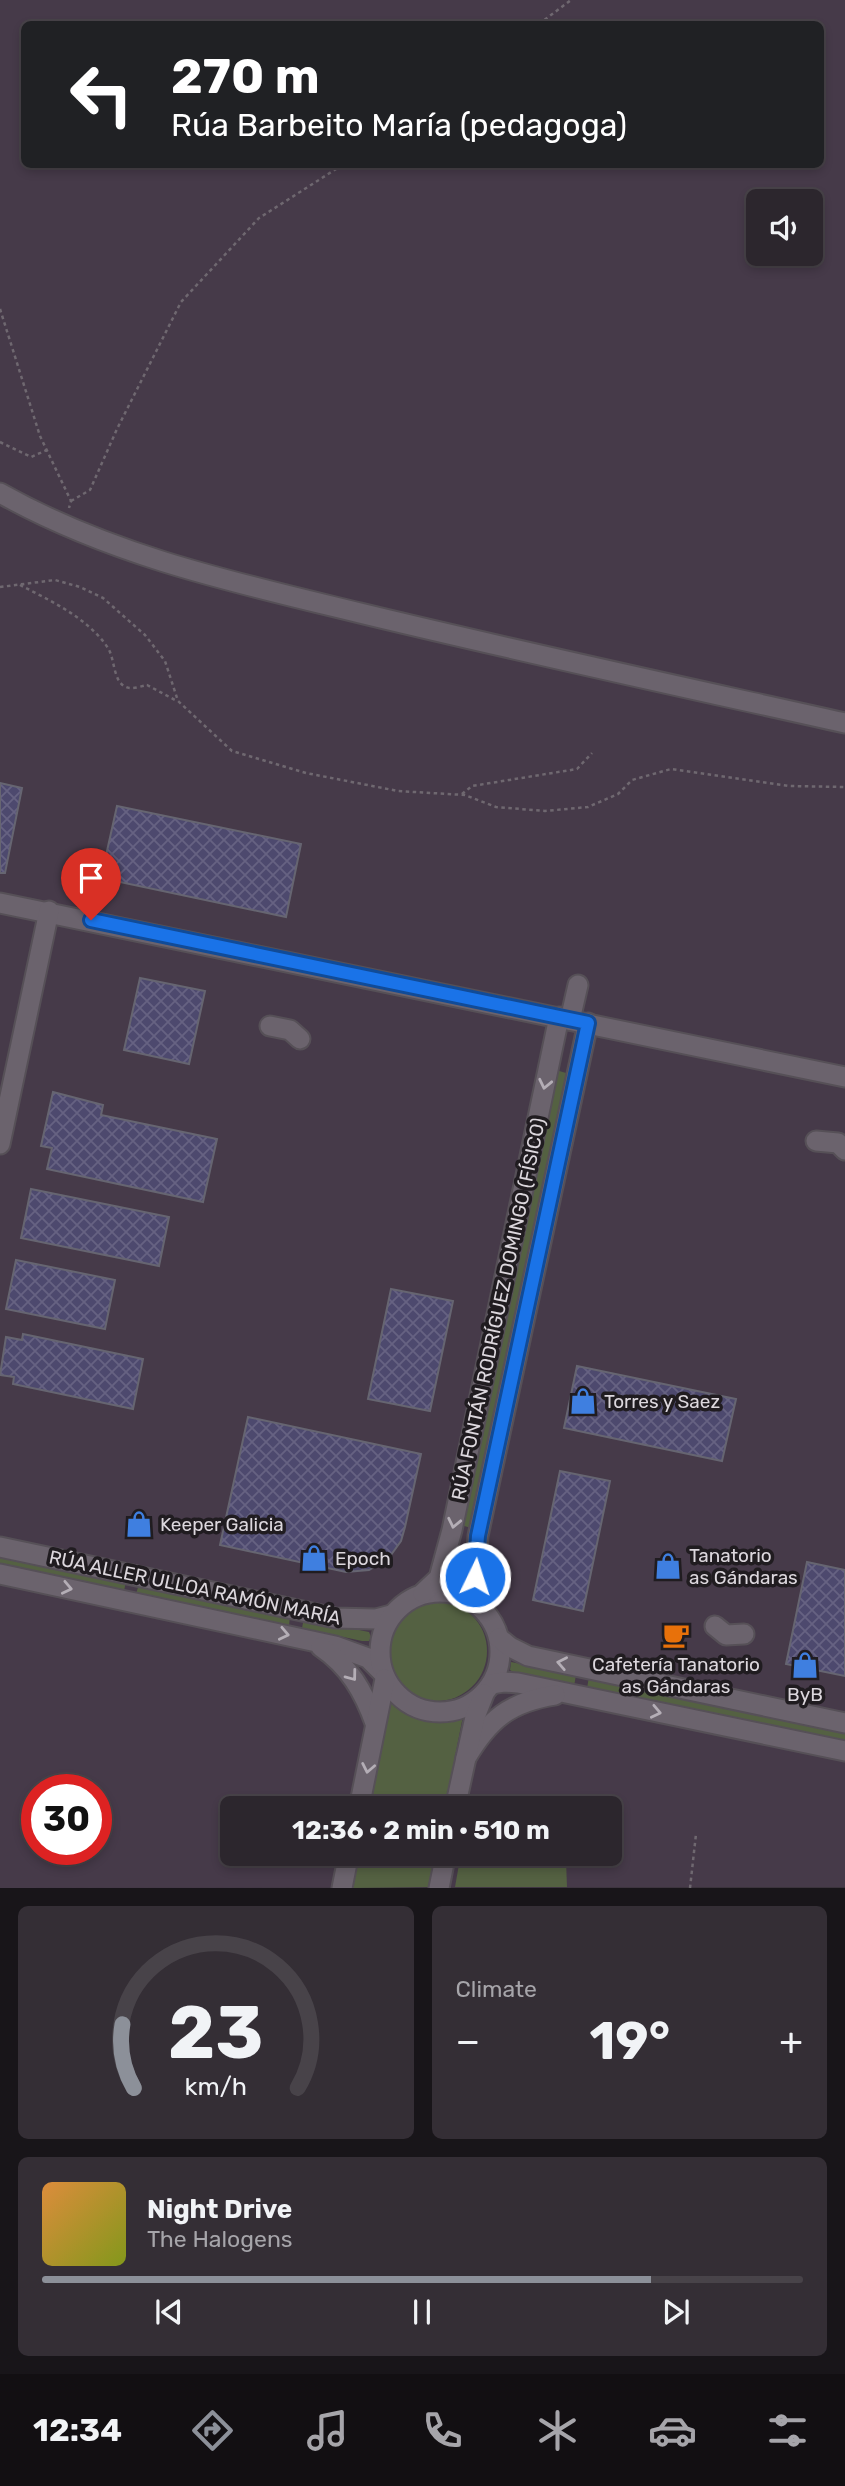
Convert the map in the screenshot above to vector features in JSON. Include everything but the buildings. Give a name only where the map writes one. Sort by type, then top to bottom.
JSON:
[{"type":"street","points":[[0,493],[34,512],[132,553],[221,579],[486,644],[845,723]]},
{"type":"street","points":[[0,903],[845,1077]]},
{"type":"street","points":[[0,1144],[49,911]]},
{"type":"street","name":"RÚA FONTÁN RODRÍGUEZ DOMINGO (FÍSICO)","points":[[482,1609],[475,1577],[478,1536],[578,985]]},
{"type":"street","name":"RÚA FONTÁN RODRÍGUEZ DOMINGO (FÍSICO)","points":[[423,1593],[439,1577],[452,1530],[572,1020]]},
{"type":"street","points":[[270,1027],[290,1030],[300,1039]]},
{"type":"street","points":[[816,1142],[838,1143],[845,1150]]},
{"type":"street","name":"RÚA ALLER ULLOA RAMÓN MARÍA","points":[[0,1547],[335,1618],[376,1619],[391,1615],[400,1606],[423,1593]]},
{"type":"street","name":"RÚA ALLER ULLOA RAMÓN MARÍA","points":[[0,1574],[312,1640],[354,1652],[368,1658],[405,1702],[432,1712],[461,1709],[474,1702],[488,1688]]},
{"type":"street","points":[[423,1593],[435,1591],[461,1595],[482,1609],[499,1638],[499,1662],[475,1717],[458,1796]]},
{"type":"street","points":[[361,1796],[384,1676],[379,1653],[382,1633],[391,1615]]},
{"type":"street","points":[[715,1626],[726,1635],[744,1634]]},
{"type":"street","points":[[499,1638],[528,1656],[845,1723]]},
{"type":"street","name":"RÚA ALLER ULLOA RAMÓN MARÍA","points":[[312,1640],[338,1658],[357,1682],[376,1725]]},
{"type":"street","points":[[488,1688],[504,1682],[518,1683],[845,1751]]},
{"type":"street","points":[[466,1758],[480,1734],[500,1714],[528,1699],[566,1693]]},
{"type":"street","points":[[342,1888],[346,1866]]},
{"type":"street","points":[[439,1888],[443,1866]]},
{"type":"path","points":[[543,21],[571,0]]},
{"type":"path","points":[[71,501],[90,489],[181,302],[259,218],[338,168]]},
{"type":"path","points":[[0,309],[40,436],[71,501],[65,525]]},
{"type":"path","points":[[0,443],[30,457],[47,450]]},
{"type":"path","points":[[0,587],[55,580],[80,587],[103,598],[145,635],[165,662],[178,701]]},
{"type":"path","points":[[20,585],[88,625],[108,648],[115,664],[117,680],[125,687],[147,685],[178,701],[232,751],[306,773],[385,788],[462,794],[496,807],[545,811],[588,807],[618,794],[632,780],[671,769],[789,786],[845,787]]},
{"type":"path","points":[[462,794],[472,786],[577,769],[592,753]]},
{"type":"path","points":[[690,1888],[696,1834]]},
{"type":"shaded area","points":[[0,0],[845,0],[845,1887],[0,1888]]},
{"type":"green space","points":[[556,1070],[566,1073],[471,1528],[461,1525]]},
{"type":"green space","points":[[0,1555],[126,1581],[124,1591],[0,1565]]},
{"type":"green space","points":[[139,1584],[290,1616],[289,1626],[136,1594]]},
{"type":"green space","points":[[437,1601],[465,1609],[479,1623],[487,1651],[479,1679],[465,1693],[437,1701],[409,1693],[395,1679],[387,1651],[395,1623],[409,1609]]},
{"type":"green space","points":[[304,1618],[369,1632],[371,1637],[369,1641],[362,1641],[302,1628]]},
{"type":"green space","points":[[511,1662],[576,1675],[574,1686],[513,1672],[510,1670]]},
{"type":"green space","points":[[589,1677],[845,1731],[845,1742],[587,1688]]},
{"type":"green space","points":[[389,1701],[406,1713],[424,1719],[442,1720],[463,1716],[447,1796],[369,1796]]},
{"type":"green space","points":[[355,1866],[432,1866],[428,1887],[351,1888]]},
{"type":"green space","points":[[459,1866],[566,1866],[567,1887],[455,1887]]},
{"type":"place","name":"Torres y Saez","points":[[583,1401]]},
{"type":"place","name":"Keeper Galicia","points":[[139,1524]]},
{"type":"place","name":"Epoch","points":[[314,1558]]},
{"type":"place","name":"Tanatorio as Gándaras","points":[[668,1566]]},
{"type":"place","name":"Cafetería Tanatorio as Gándaras","points":[[676,1635]]},
{"type":"place","name":"ByB","points":[[805,1665]]},
{"type":"route","points":[[91,920],[588,1023],[478,1536],[475,1577]]}]
